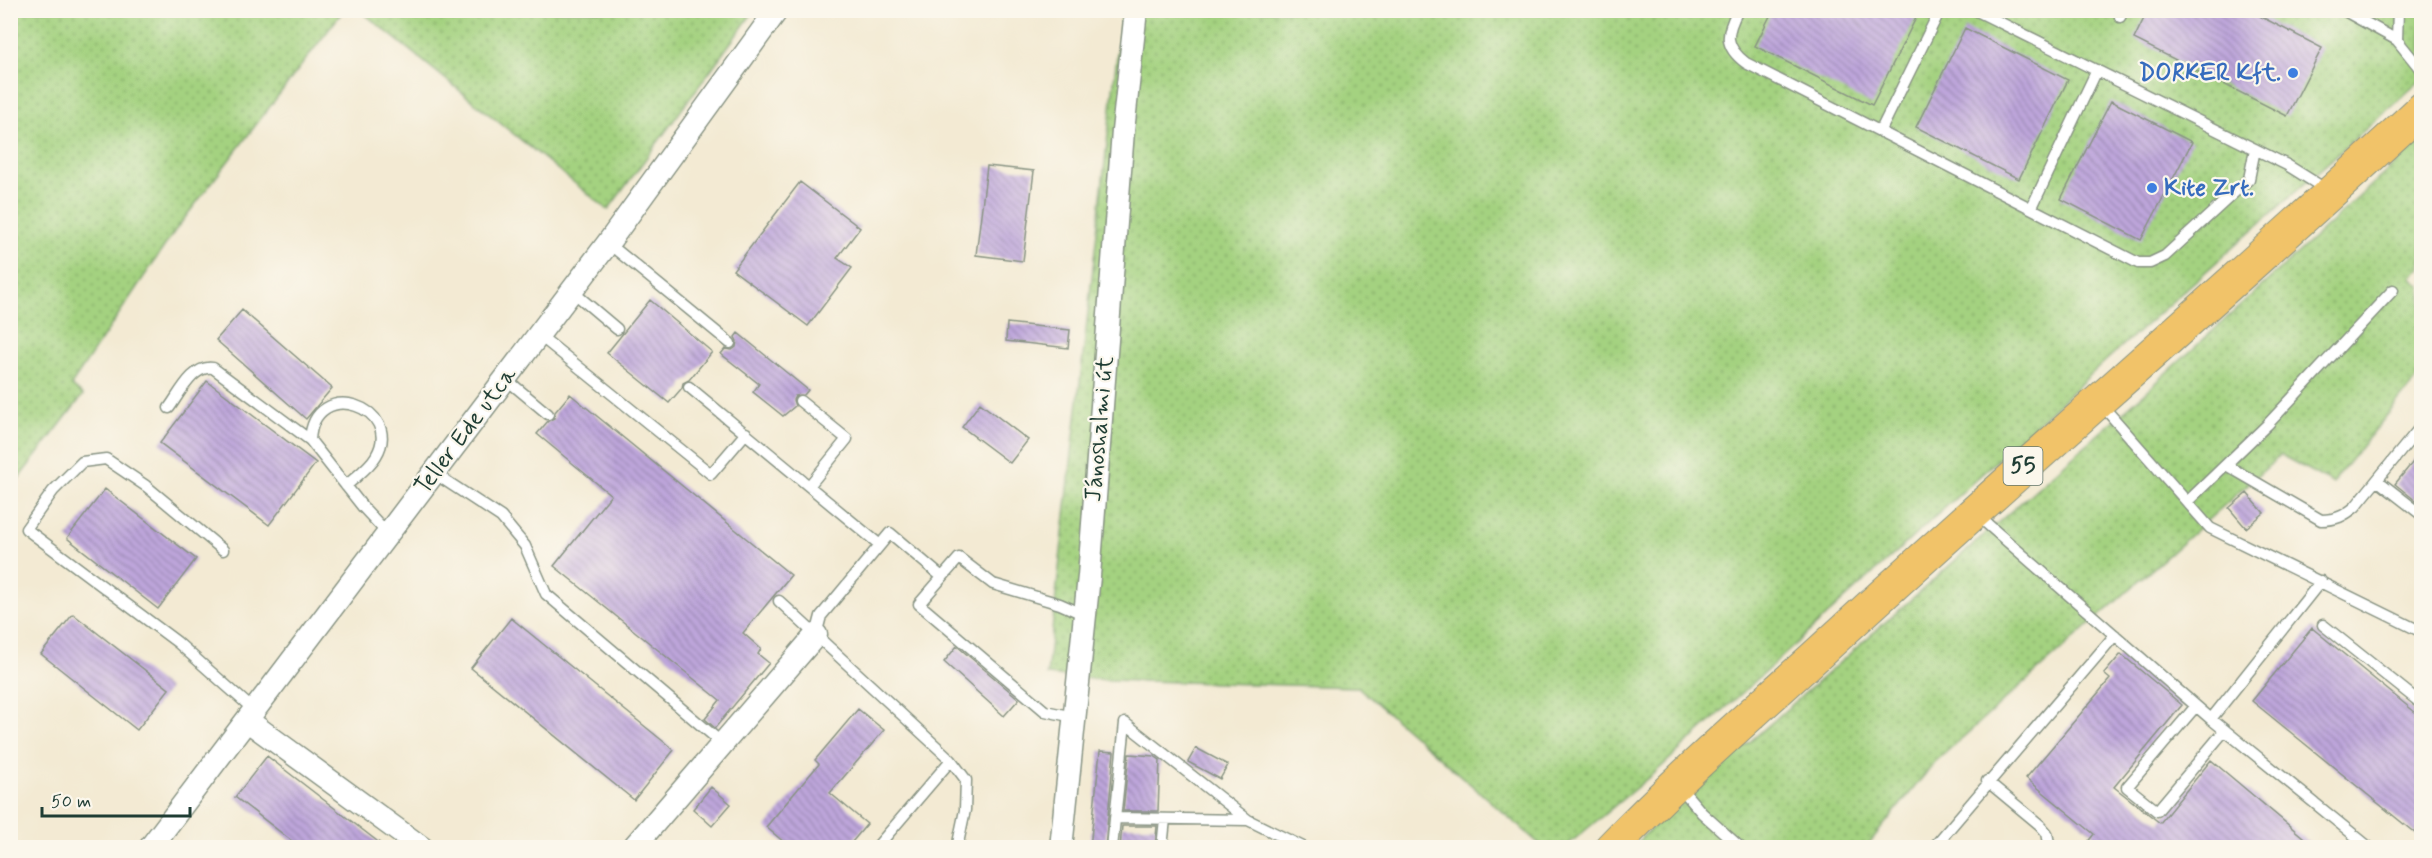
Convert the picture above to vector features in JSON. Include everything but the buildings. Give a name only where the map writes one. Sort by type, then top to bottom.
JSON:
[{"type":"main road","name":"55","points":[[1620,838],[1972,511],[2180,331],[2421,109]]},
{"type":"street","name":"Teller Ede utca","points":[[150,848],[608,243],[777,10]]},
{"type":"street","name":"Jánoshalmi út","points":[[1060,848],[1085,615],[1123,131],[1136,10]]},
{"type":"street","points":[[633,848],[816,635]]},
{"type":"street","points":[[252,716],[417,846]]},
{"type":"lane","points":[[1738,10],[1730,25],[1728,38],[1738,57],[2032,207],[2130,260],[2150,263],[2165,256],[2250,178],[2255,149]]},
{"type":"lane","points":[[1881,130],[1940,10]]},
{"type":"lane","points":[[1975,10],[2287,165],[2331,193]]},
{"type":"lane","points":[[2343,10],[2383,30],[2397,40],[2421,71]]},
{"type":"lane","points":[[2397,40],[2398,10]]},
{"type":"lane","points":[[2032,207],[2097,70]]},
{"type":"lane","points":[[608,243],[730,343]]},
{"type":"lane","points":[[2187,502],[2267,425],[2393,290]]},
{"type":"lane","points":[[572,291],[617,329]]},
{"type":"lane","points":[[539,335],[711,474],[746,433]]},
{"type":"lane","points":[[169,408],[196,372],[204,368],[213,368],[310,440],[388,534]]},
{"type":"lane","points":[[506,378],[548,414]]},
{"type":"lane","points":[[689,387],[880,545]]},
{"type":"lane","points":[[2098,400],[2210,528],[2421,632]]},
{"type":"lane","points":[[800,401],[847,439],[809,486]]},
{"type":"lane","points":[[310,440],[317,417],[326,409],[337,404],[349,403],[361,407],[375,418],[380,435],[378,452],[372,462],[346,486]]},
{"type":"lane","points":[[2226,465],[2321,520],[2332,520],[2355,507],[2421,425]]},
{"type":"lane","points":[[223,550],[146,486],[106,459],[82,462],[53,491],[26,529],[177,642],[252,716]]},
{"type":"lane","points":[[434,473],[501,518],[525,546],[546,594],[722,743]]},
{"type":"lane","points":[[2377,480],[2421,515]]},
{"type":"lane","points":[[1972,511],[2211,719],[2370,848]]},
{"type":"lane","points":[[816,635],[821,616],[890,533],[942,577]]},
{"type":"lane","points":[[1074,717],[1045,711],[920,604],[959,558],[993,584],[1060,604],[1085,615]]},
{"type":"lane","points":[[2211,719],[2321,581]]},
{"type":"lane","points":[[779,601],[951,760],[966,780],[965,810],[957,848]]},
{"type":"lane","points":[[2323,625],[2421,704]]},
{"type":"lane","points":[[1933,848],[2115,635]]},
{"type":"lane","points":[[2196,706],[2127,787],[2157,811],[2225,730]]},
{"type":"lane","points":[[1112,848],[1125,723],[1248,820],[1305,848]]},
{"type":"lane","points":[[876,848],[951,760]]},
{"type":"lane","points":[[1988,782],[2040,825],[2047,833],[2050,848]]},
{"type":"lane","points":[[1677,783],[1702,813],[1741,848]]},
{"type":"lane","points":[[1115,818],[1248,820]]},
{"type":"lane","points":[[1162,848],[1165,819]]},
{"type":"green space","points":[[11,10],[343,11],[174,232],[71,385],[83,395],[11,488]]},
{"type":"green space","points":[[361,11],[754,11],[608,210]]},
{"type":"green space","points":[[1122,11],[2421,11],[2421,80],[2112,355],[1660,768],[1565,847],[1543,847],[1358,687],[1109,680],[1047,675]]},
{"type":"green space","points":[[2421,140],[2421,268],[2411,278],[2421,287],[2421,373],[2332,483],[2281,455],[1935,762],[1866,847],[1634,848],[1642,837],[2146,392]]},
{"type":"place","name":"DORKER Kft.","points":[[2293,73]]},
{"type":"place","name":"Kite Zrt.","points":[[2152,188]]}]
